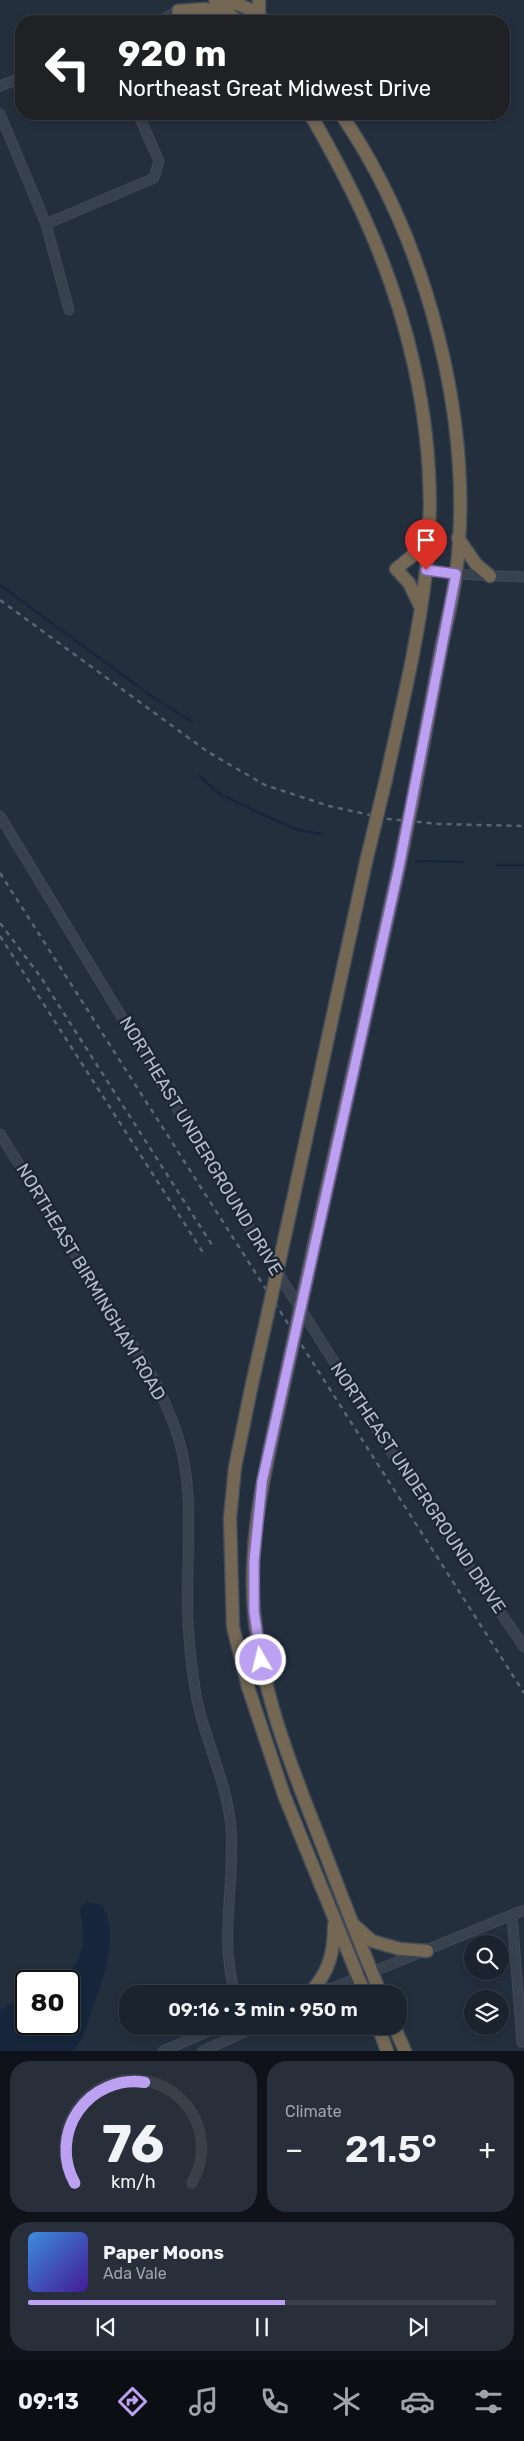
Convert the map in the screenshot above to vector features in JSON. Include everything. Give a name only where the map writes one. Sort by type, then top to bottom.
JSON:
[{"type":"highway","points":[[181,6],[205,0]]},
{"type":"highway","points":[[215,0],[227,6]]},
{"type":"highway","points":[[245,0],[261,11]]},
{"type":"highway","points":[[181,6],[204,9],[227,6],[261,11]]},
{"type":"highway","points":[[313,120],[372,233],[402,316],[413,359],[425,430],[428,472],[428,538],[426,570],[415,647],[366,862],[235,1467],[230,1518],[232,1627],[248,1687],[284,1795],[361,1985]]},
{"type":"highway","points":[[344,120],[387,194],[415,261],[433,317],[453,417],[459,491],[456,574],[399,867],[262,1482],[254,1545],[254,1611],[264,1676],[285,1750],[377,1985]]},
{"type":"highway","points":[[421,607],[417,595],[396,569],[417,552],[428,538]]},
{"type":"highway","points":[[458,538],[476,564],[490,576]]},
{"type":"highway","points":[[316,1985],[324,1976],[334,1948],[334,1917]]},
{"type":"highway","points":[[352,1924],[372,1941],[400,1949],[427,1951]]},
{"type":"highway","points":[[381,2035],[387,2051]]},
{"type":"highway","points":[[398,2035],[405,2051]]},
{"type":"street","points":[[168,15],[181,6]]},
{"type":"street","points":[[0,86],[15,80]]},
{"type":"street","points":[[0,114],[46,224],[69,310]]},
{"type":"street","points":[[46,224],[154,178],[160,161],[141,120]]},
{"type":"street","points":[[426,570],[456,574],[524,577]]},
{"type":"street","name":"NORTHEAST UNDERGROUND DRIVE","points":[[0,816],[253,1234],[394,1456],[524,1648]]},
{"type":"street","name":"NORTHEAST BIRMINGHAM ROAD","points":[[0,1134],[151,1374],[167,1407],[179,1441],[189,1511],[188,1621],[194,1684],[203,1728],[224,1792],[231,1825],[233,1857],[226,1936],[229,1972],[233,1985]]},
{"type":"street","points":[[340,1985],[524,1910]]},
{"type":"street","points":[[512,1915],[522,2042]]},
{"type":"street","points":[[163,2051],[199,2035]]},
{"type":"street","points":[[203,2051],[234,2035]]},
{"type":"water","points":[[86,1902],[102,1905],[110,1930],[110,1944],[100,1987],[80,2043],[73,2051],[0,2051],[0,2010],[15,2001],[15,2035],[80,2035],[80,1970],[71,1970],[79,1958],[83,1940],[80,1908]]},
{"type":"waterway","points":[[0,585],[147,693],[192,722]]},
{"type":"waterway","points":[[199,776],[220,794],[264,815],[298,830],[323,834]]},
{"type":"waterway","points":[[416,861],[463,862]]},
{"type":"waterway","points":[[497,865],[524,865]]},
{"type":"railway","points":[[0,600],[208,752],[265,785],[329,806],[388,819],[438,824],[524,826]]},
{"type":"railway","points":[[0,873],[524,1693]]},
{"type":"railway","points":[[0,923],[40,976],[214,1248]]},
{"type":"railway","points":[[0,936],[204,1254]]},
{"type":"route","points":[[261,1660],[254,1611],[254,1545],[262,1482],[399,867],[456,574],[426,570]]}]
